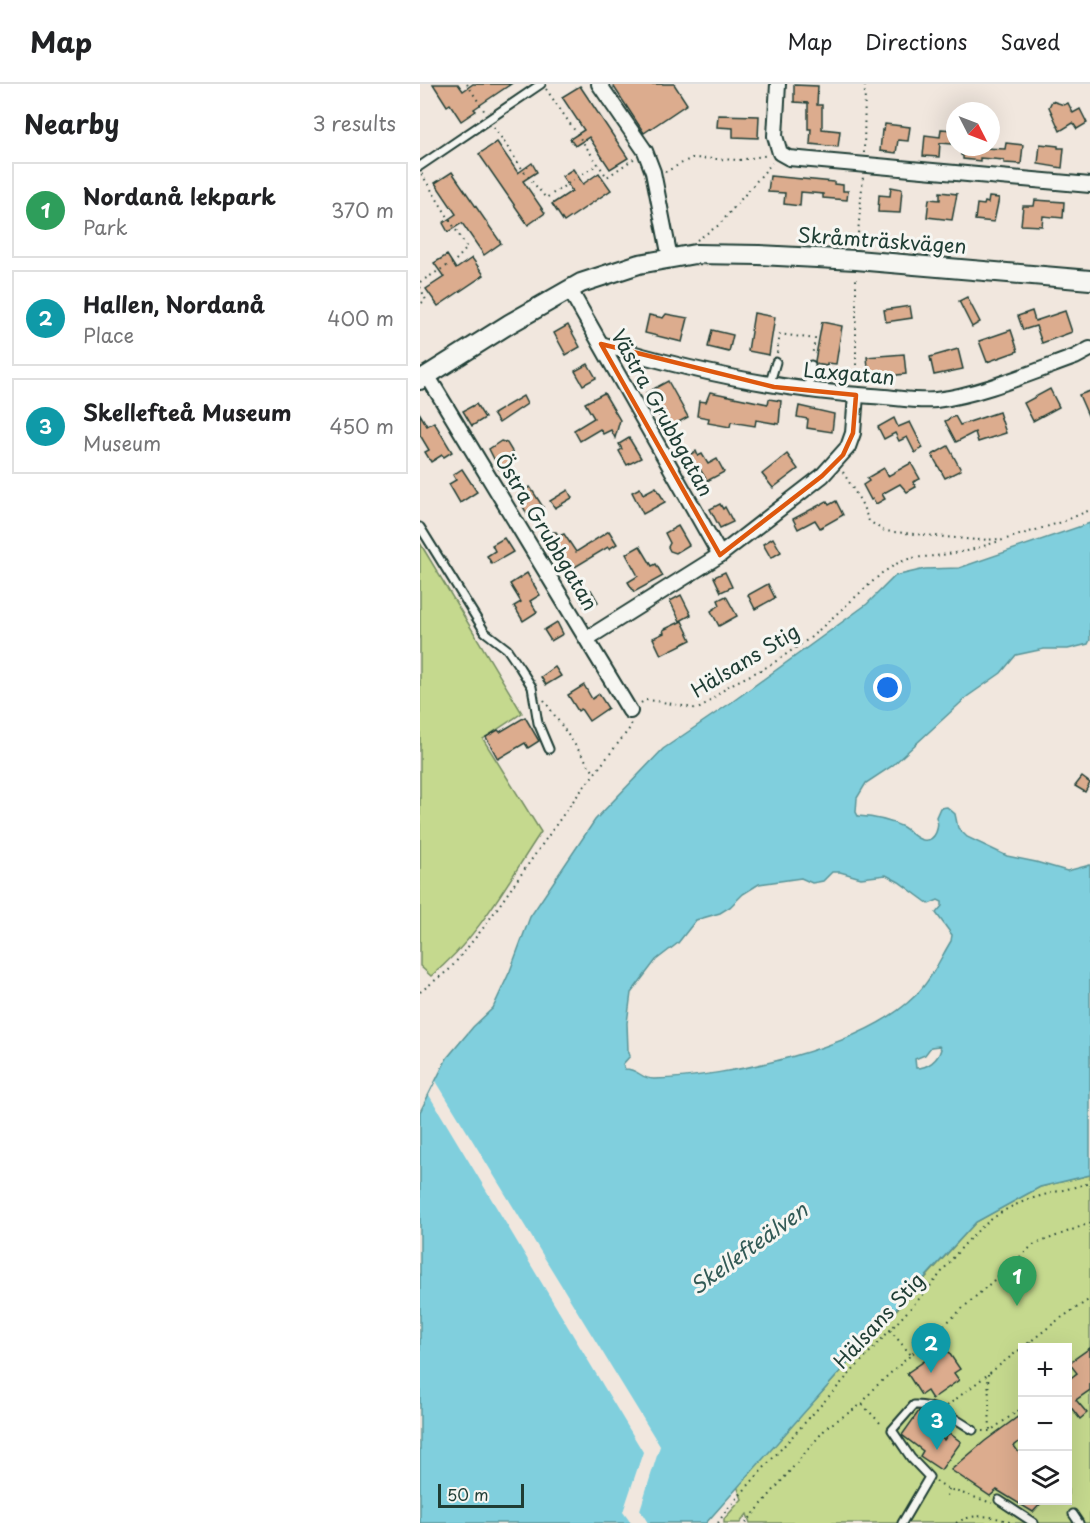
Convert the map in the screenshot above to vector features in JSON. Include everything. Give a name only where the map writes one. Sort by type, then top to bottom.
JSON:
[{"type":"main road","name":"Skråmträskvägen","points":[[423,377],[581,283],[639,264],[695,254],[856,260],[1090,280]]},
{"type":"street","points":[[600,84],[645,151],[654,177],[670,258]]},
{"type":"street","points":[[778,84],[775,136],[780,153],[789,158],[1090,185]]},
{"type":"street","name":"Västra Grubbgatan","points":[[570,290],[720,555]]},
{"type":"street","name":"Laxgatan","points":[[601,344],[674,365],[770,386],[934,400],[963,395],[1075,357],[1090,349]]},
{"type":"street","name":"Östra Grubbgatan","points":[[423,377],[588,638],[630,711]]},
{"type":"street","points":[[588,638],[720,555],[822,476],[848,447],[853,433],[856,395]]},
{"type":"lane","points":[[420,169],[489,118],[542,84]]},
{"type":"lane","points":[[770,386],[776,362]]},
{"type":"lane","points":[[808,390],[811,365]]},
{"type":"lane","points":[[420,527],[485,632],[507,649],[532,687],[538,723],[549,749]]},
{"type":"lane","points":[[902,1523],[929,1477],[911,1458],[892,1430],[914,1405],[924,1405],[940,1411],[973,1430]]},
{"type":"lane","points":[[999,1500],[1034,1523]]},
{"type":"lane","points":[[1073,1514],[1079,1523]]},
{"type":"path","points":[[466,84],[525,173],[546,198],[598,164]]},
{"type":"path","points":[[542,84],[607,177],[645,151]]},
{"type":"path","points":[[856,395],[856,260],[864,165],[865,84]]},
{"type":"path","points":[[654,177],[692,159],[739,160],[780,153]]},
{"type":"path","points":[[694,241],[719,225],[780,153]]},
{"type":"path","points":[[420,169],[467,248],[455,261],[420,282]]},
{"type":"path","points":[[420,287],[426,300],[420,304]]},
{"type":"path","points":[[776,362],[780,334],[815,339],[811,365]]},
{"type":"path","points":[[834,464],[846,474],[852,483],[869,521],[884,531],[976,540],[1003,538]]},
{"type":"path","name":"Hälsans Stig","points":[[630,711],[645,700],[698,709],[730,686],[769,666],[810,638],[882,573],[898,563],[911,558],[967,551],[1003,538],[1062,522],[1090,510]]},
{"type":"path","points":[[532,687],[547,703],[595,774]]},
{"type":"path","points":[[420,992],[450,969],[484,927],[570,805],[630,728],[632,719],[630,711]]},
{"type":"path","name":"Hälsans Stig","points":[[718,1523],[790,1438],[931,1286],[973,1234],[997,1215],[1022,1202],[1090,1183]]},
{"type":"path","points":[[746,1523],[827,1427],[862,1404],[873,1389],[1033,1245],[1090,1223]]},
{"type":"path","points":[[940,1411],[1058,1320],[1090,1299]]},
{"type":"path","points":[[890,1330],[911,1355]]},
{"type":"path","points":[[988,1374],[990,1431]]},
{"type":"path","points":[[862,1404],[882,1426],[892,1430]]},
{"type":"path","points":[[973,1430],[990,1431],[1018,1411]]},
{"type":"path","points":[[929,1477],[949,1489],[994,1504],[999,1500]]},
{"type":"path","points":[[947,1496],[949,1489]]},
{"type":"path","points":[[956,1523],[973,1517],[989,1515],[1012,1523]]},
{"type":"highlighted area","points":[[601,344],[774,387],[856,395],[853,433],[843,455],[822,476],[720,555]]},
{"type":"green space","points":[[420,543],[522,713],[483,739],[541,832],[478,927],[448,961],[431,976],[420,966]]},
{"type":"green space","points":[[1090,1175],[1090,1523],[750,1523],[747,1514],[740,1523],[724,1523],[724,1519],[742,1499],[737,1486],[976,1222],[1040,1187]]},
{"type":"water","name":"Skellefteälven","points":[[1090,523],[1090,640],[1088,644],[1068,649],[1044,649],[1016,655],[1001,673],[968,696],[892,766],[866,783],[857,798],[856,812],[858,816],[881,819],[898,825],[917,838],[927,840],[936,833],[936,817],[940,808],[947,807],[955,814],[958,828],[967,837],[1007,856],[1067,871],[1090,865],[1090,1175],[1040,1187],[976,1222],[706,1523],[420,1523],[420,1112],[447,1058],[473,1027],[493,1008],[510,971],[530,917],[595,820],[663,749],[867,604],[895,576],[925,569],[959,568]],"holes":[[[832,872],[861,878],[886,875],[929,904],[938,900],[942,902],[942,906],[936,913],[952,935],[951,941],[931,976],[916,995],[893,1014],[863,1031],[829,1045],[755,1066],[718,1073],[654,1079],[625,1069],[623,1064],[630,1056],[627,1023],[631,993],[656,960],[678,943],[696,920],[720,913],[759,884],[801,878],[812,883],[823,881]],[[939,1046],[940,1053],[935,1060],[925,1067],[916,1068],[915,1059],[925,1055],[931,1047]]]},
{"type":"pier","points":[[436,1081],[660,1446],[640,1510],[648,1523],[631,1523],[623,1512],[643,1452],[429,1095]]},
{"type":"building","points":[[433,84],[458,84],[463,91],[473,84],[511,84],[474,109],[476,111],[461,121],[450,104],[447,106]]},
{"type":"building","points":[[612,84],[674,84],[687,104],[644,133]]},
{"type":"building","points":[[794,85],[818,86],[817,105],[822,105],[822,129],[840,131],[838,147],[810,144],[808,103],[794,102]]},
{"type":"building","points":[[580,86],[628,158],[610,169],[589,137],[575,146],[570,139],[584,130],[562,97]]},
{"type":"building","points":[[1052,101],[1064,105],[1068,103],[1073,113],[1080,109],[1087,123],[1077,129],[1073,123],[1060,131],[1049,107]]},
{"type":"building","points":[[718,115],[759,116],[758,138],[733,137],[733,128],[717,127]]},
{"type":"building","points":[[885,124],[910,127],[908,141],[898,140],[896,153],[880,151],[882,130],[884,131]]},
{"type":"building","points":[[941,129],[946,129],[946,144],[940,143],[939,157],[923,156],[925,135],[940,137]]},
{"type":"building","points":[[497,142],[518,173],[532,163],[537,172],[523,181],[545,213],[528,225],[479,154]]},
{"type":"building","points":[[1006,143],[1023,145],[1021,164],[1004,163],[1004,160],[963,159],[963,156],[1000,156],[1000,149],[1005,149]]},
{"type":"building","points":[[1040,144],[1064,148],[1062,168],[1038,164]]},
{"type":"building","points":[[573,169],[583,184],[599,173],[611,190],[564,222],[552,204],[572,191],[562,176]]},
{"type":"building","points":[[452,172],[501,243],[484,255],[462,223],[448,232],[443,223],[456,214],[435,183]]},
{"type":"building","points":[[770,176],[834,182],[834,184],[843,185],[843,191],[848,191],[847,200],[823,198],[823,194],[801,192],[800,206],[784,204],[785,193],[768,192]]},
{"type":"building","points":[[891,187],[902,189],[900,213],[878,212],[879,195],[890,196]]},
{"type":"building","points":[[940,192],[957,194],[952,220],[927,217],[929,199],[940,200]]},
{"type":"building","points":[[989,197],[999,198],[994,222],[975,220],[977,204],[988,203]]},
{"type":"building","points":[[1035,200],[1064,202],[1063,218],[1043,216],[1042,226],[1021,225],[1023,206],[1034,206]]},
{"type":"building","points":[[447,255],[456,269],[472,258],[484,275],[438,306],[426,289],[444,277],[434,263]]},
{"type":"building","points":[[967,297],[980,322],[972,327],[959,301]]},
{"type":"building","points":[[910,306],[912,318],[886,322],[884,310]]},
{"type":"building","points":[[1032,311],[1035,321],[1065,311],[1072,332],[1042,343],[1036,326],[1023,330],[1018,316]]},
{"type":"building","points":[[754,313],[775,317],[769,355],[748,351]]},
{"type":"building","points":[[666,314],[688,318],[682,342],[645,333],[649,315],[663,318]]},
{"type":"building","points":[[822,322],[842,326],[836,364],[827,363],[827,366],[816,364],[815,361]]},
{"type":"building","points":[[568,325],[580,347],[566,355],[554,333]]},
{"type":"building","points":[[712,330],[733,335],[729,352],[708,347]]},
{"type":"building","points":[[1011,330],[1018,351],[987,362],[979,341]]},
{"type":"building","points":[[958,349],[963,369],[934,375],[930,357]]},
{"type":"building","points":[[904,354],[906,374],[869,378],[867,357]]},
{"type":"building","points":[[588,364],[596,378],[583,385],[575,371]]},
{"type":"building","points":[[668,381],[688,417],[666,429],[646,393]]},
{"type":"building","points":[[1050,389],[1059,407],[1033,421],[1024,403]]},
{"type":"building","points":[[1090,391],[1090,420],[1079,395]]},
{"type":"building","points":[[710,392],[768,404],[769,399],[781,401],[779,424],[756,420],[755,426],[731,422],[730,427],[708,423],[709,418],[697,416],[699,401],[706,402]]},
{"type":"building","points":[[604,393],[620,420],[615,438],[611,430],[603,434],[600,429],[580,441],[574,430],[594,418],[585,403]]},
{"type":"building","points":[[523,396],[527,404],[499,423],[493,414]]},
{"type":"building","points":[[476,404],[485,418],[472,426],[463,411]]},
{"type":"building","points":[[799,406],[834,414],[832,432],[807,428],[808,419],[797,417]]},
{"type":"building","points":[[999,412],[1006,433],[978,442],[975,432],[956,442],[945,421],[955,416],[960,425]]},
{"type":"building","points":[[420,414],[427,426],[434,422],[452,452],[431,462],[425,452],[429,450],[420,435]]},
{"type":"building","points":[[894,418],[898,427],[910,422],[923,448],[915,453],[907,437],[899,441],[895,433],[884,439],[878,427]]},
{"type":"building","points":[[629,438],[641,458],[627,465],[619,451],[622,449],[619,444]]},
{"type":"building","points":[[501,441],[507,443],[513,453],[509,456],[512,462],[499,469],[489,449]]},
{"type":"building","points":[[948,446],[961,470],[945,478],[932,455]]},
{"type":"building","points":[[696,451],[698,456],[702,454],[708,464],[717,459],[724,472],[707,481],[700,469],[691,475],[682,459]]},
{"type":"building","points":[[787,454],[798,469],[773,488],[762,474]]},
{"type":"building","points":[[911,463],[920,479],[913,482],[916,487],[907,492],[900,484],[882,494],[885,499],[876,504],[873,499],[871,500],[863,485],[869,481],[867,478],[884,468],[888,476]]},
{"type":"building","points":[[462,469],[477,492],[460,503],[449,484],[456,480],[453,475]]},
{"type":"building","points":[[530,487],[543,507],[528,516],[517,495]]},
{"type":"building","points":[[656,487],[665,502],[643,514],[632,492],[640,488],[643,494]]},
{"type":"building","points":[[568,490],[572,498],[555,508],[550,501]]},
{"type":"building","points":[[827,501],[829,505],[836,501],[843,515],[820,528],[815,520],[798,529],[793,519]]},
{"type":"building","points":[[720,504],[723,509],[725,507],[733,522],[720,528],[710,509]]},
{"type":"building","points":[[678,526],[689,545],[676,553],[670,551],[668,547],[670,543],[665,533]]},
{"type":"building","points":[[609,531],[617,544],[565,573],[544,540],[550,532],[556,532],[559,536],[564,534],[576,552]]},
{"type":"building","points":[[504,538],[513,552],[492,564],[487,556],[495,551],[492,545]]},
{"type":"building","points":[[773,538],[781,552],[771,558],[763,544]]},
{"type":"building","points":[[640,546],[652,566],[656,564],[663,576],[634,592],[628,582],[638,576],[626,554]]},
{"type":"building","points":[[725,572],[732,587],[721,592],[714,577]]},
{"type":"building","points":[[527,573],[540,595],[530,601],[537,612],[523,621],[514,606],[521,602],[510,584]]},
{"type":"building","points":[[768,584],[775,598],[755,609],[748,595]]},
{"type":"building","points":[[591,590],[598,602],[586,609],[579,598]]},
{"type":"building","points":[[681,595],[691,615],[680,621],[670,601]]},
{"type":"building","points":[[726,596],[737,616],[719,626],[711,611],[720,605],[718,600]]},
{"type":"building","points":[[682,621],[691,640],[661,655],[653,638],[664,633],[663,630]]},
{"type":"building","points":[[557,622],[563,634],[551,641],[544,630]]},
{"type":"building","points":[[555,667],[561,676],[546,685],[541,677]]},
{"type":"building","points":[[584,685],[592,699],[599,694],[608,708],[589,721],[581,709],[578,711],[568,695]]},
{"type":"building","points":[[525,717],[539,741],[528,748],[525,743],[498,759],[486,737],[498,730],[500,732]]},
{"type":"building","points":[[1082,777],[1090,783],[1085,792],[1075,786]]},
{"type":"building","points":[[945,1347],[960,1369],[954,1373],[959,1380],[932,1399],[927,1391],[921,1395],[907,1373]]},
{"type":"building","points":[[1090,1348],[1090,1390],[1076,1400],[1087,1413],[1080,1419],[1072,1409],[1072,1377],[1077,1373],[1072,1367],[1072,1361]]},
{"type":"building","points":[[919,1411],[930,1420],[925,1427],[944,1440],[949,1433],[961,1442],[941,1470],[920,1456],[923,1451],[902,1435]]},
{"type":"building","points":[[1018,1417],[1018,1443],[1014,1446],[1018,1451],[1018,1503],[997,1490],[990,1496],[951,1470]]},
{"type":"building","points":[[1022,1505],[1039,1505],[1033,1512]]},
{"type":"place","name":"Nordanå lekpark","points":[[1017,1306]]},
{"type":"place","name":"Hallen, Nordanå","points":[[931,1373]]},
{"type":"place","name":"Skellefteå Museum","points":[[937,1450]]}]
